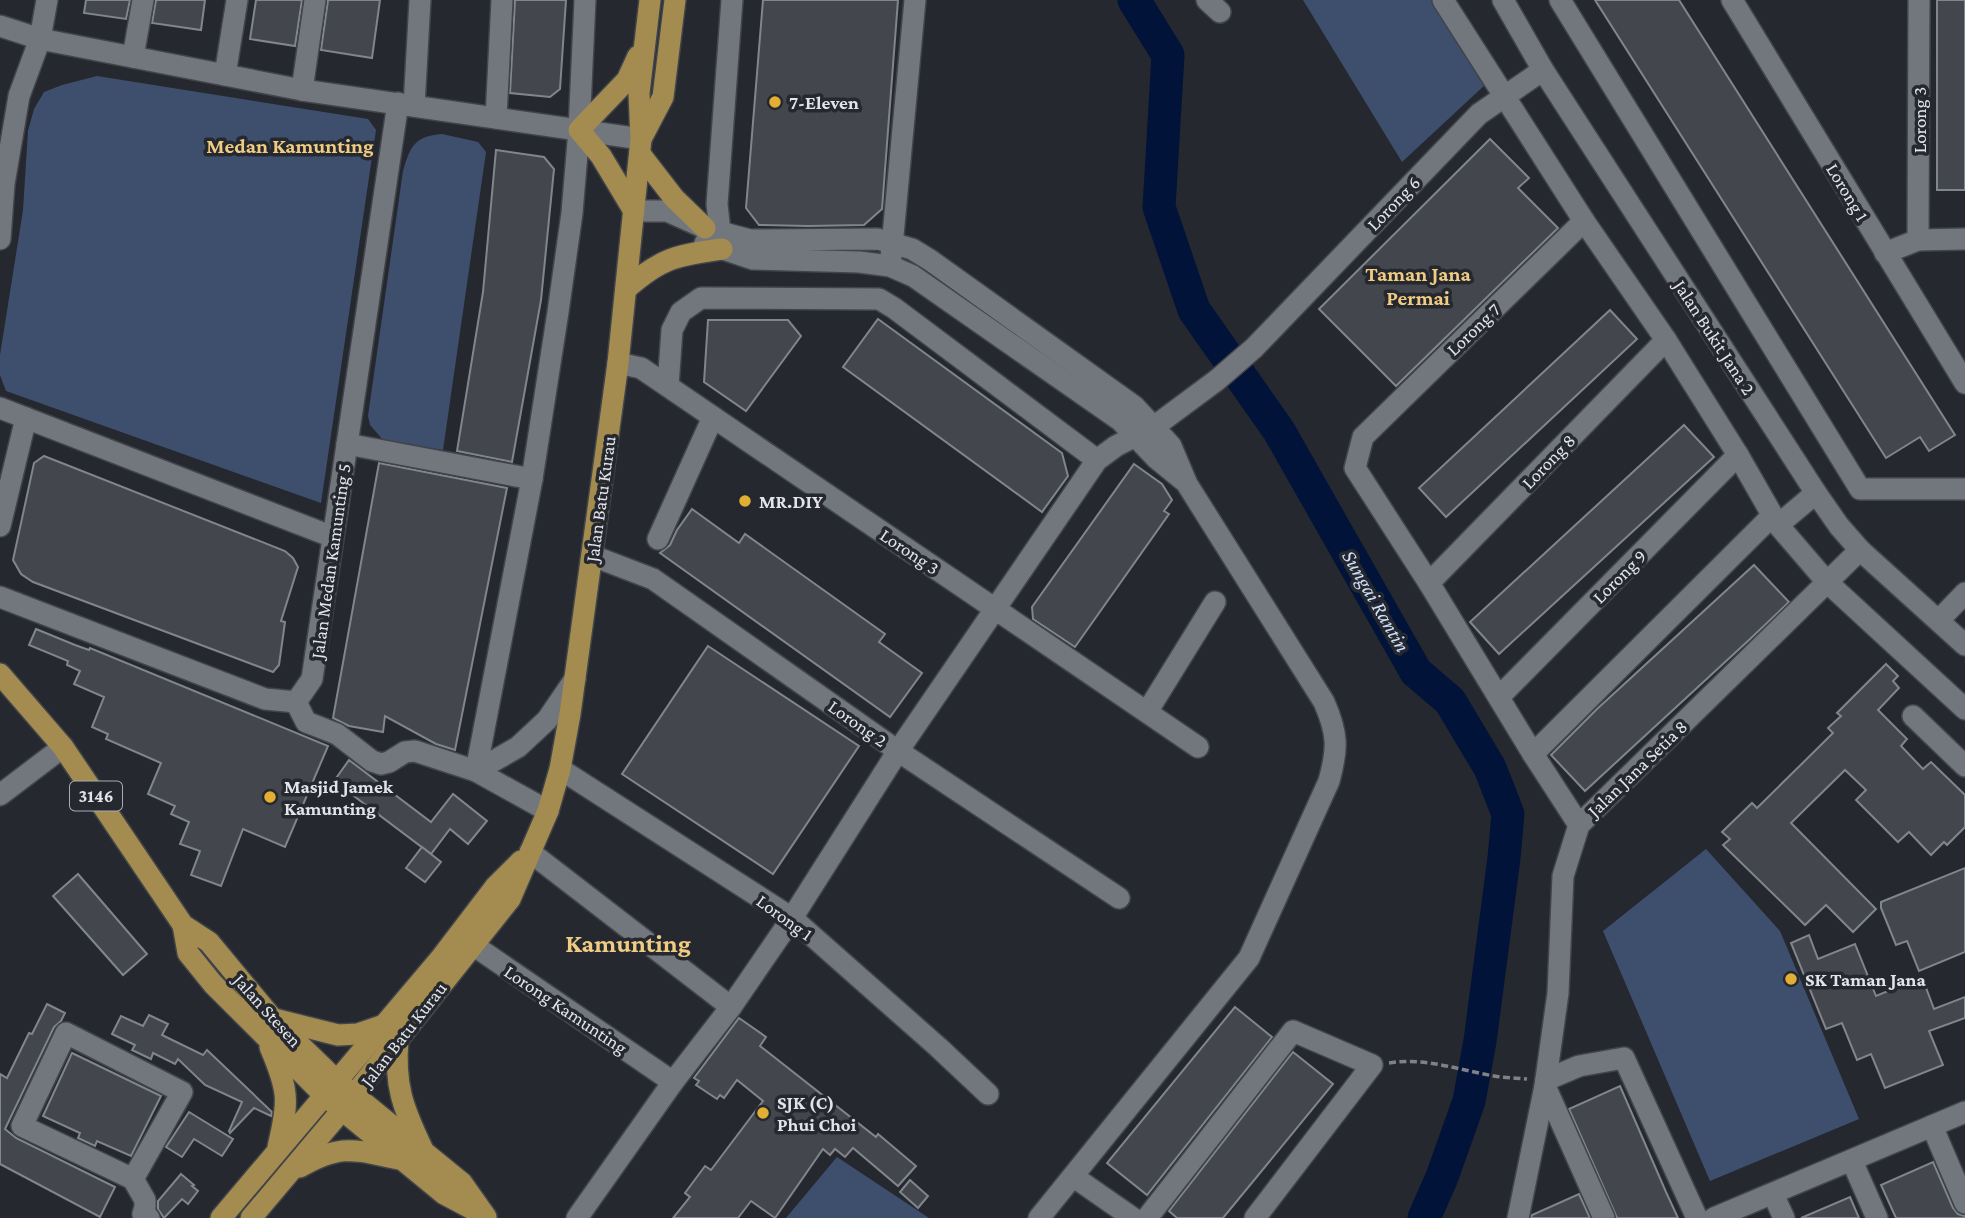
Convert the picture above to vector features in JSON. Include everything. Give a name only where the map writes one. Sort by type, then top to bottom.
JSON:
[{"type":"main road","name":"Jalan Batu Kurau","points":[[221,1218],[331,1088],[391,1032],[466,940],[510,899],[548,811],[560,769],[575,679],[618,363],[640,146],[639,93],[650,0]]},
{"type":"main road","name":"Jalan Batu Kurau","points":[[640,146],[663,97],[675,0]]},
{"type":"main road","points":[[634,211],[601,156],[579,130],[627,80],[645,41]]},
{"type":"main road","points":[[626,289],[646,271],[664,261],[688,254],[716,236],[674,198],[640,146]]},
{"type":"main road","name":"Jalan Stesen","points":[[0,674],[62,747],[183,925],[209,942],[269,1028],[348,1103]]},
{"type":"main road","points":[[276,1153],[285,1121],[287,1099],[269,1028],[338,1035],[391,1032],[399,1092],[425,1153]]},
{"type":"main road","name":"Jalan Batu Kurau","points":[[251,1218],[348,1103],[391,1032]]},
{"type":"main road","name":"3146","points":[[348,1103],[425,1153],[462,1183],[487,1217]]},
{"type":"main road","name":"3146","points":[[348,1103],[401,1159],[444,1194],[487,1217]]},
{"type":"main road","points":[[289,1174],[320,1156],[338,1150],[354,1150],[401,1159]]},
{"type":"street","points":[[0,239],[2,184],[19,96],[40,39],[47,0]]},
{"type":"street","points":[[133,57],[143,0]]},
{"type":"street","points":[[225,75],[237,0]]},
{"type":"street","points":[[302,90],[315,0]]},
{"type":"street","name":"Jalan Medan Kamunting 5","points":[[296,702],[312,679],[347,444],[406,105],[420,0]]},
{"type":"street","points":[[496,118],[502,0]]},
{"type":"street","points":[[476,771],[533,479],[572,213],[585,0]]},
{"type":"street","points":[[716,236],[732,0]]},
{"type":"street","points":[[890,266],[915,0]]},
{"type":"street","points":[[1443,0],[1584,221],[1666,340],[1738,455],[1775,521],[1826,582],[1965,709]]},
{"type":"street","name":"Jalan Bukit Jana 2","points":[[1503,0],[1543,70],[1816,494],[1860,550],[1965,645]]},
{"type":"street","points":[[1560,0],[1860,489],[1965,489]]},
{"type":"street","name":"Lorong 1","points":[[1732,0],[1885,253],[1955,351],[1965,383]]},
{"type":"street","name":"Lorong 3","points":[[1918,240],[1919,0]]},
{"type":"street","points":[[0,26],[40,39],[302,90],[579,130],[640,146]]},
{"type":"street","name":"Lorong 6","points":[[1097,460],[1116,446],[1145,431],[1217,380],[1254,348],[1479,114],[1543,70]]},
{"type":"street","points":[[634,211],[676,231],[750,240],[878,239],[912,249],[1134,406],[1156,458],[1187,484],[1324,702],[1334,726],[1336,756],[1329,781],[1249,958],[1040,1218]]},
{"type":"street","name":"Lorong 7","points":[[1429,583],[1355,468],[1363,437],[1584,221]]},
{"type":"street","points":[[716,236],[753,259],[859,262],[890,266],[913,276],[1121,421],[1145,431]]},
{"type":"street","points":[[1885,253],[1918,240],[1965,239]]},
{"type":"street","points":[[577,1218],[673,1082],[731,1007],[792,918],[898,751],[1097,460],[879,299],[701,298],[681,312],[672,330],[668,386]]},
{"type":"street","name":"Lorong 8","points":[[1429,583],[1666,340]]},
{"type":"street","name":"Lorong 3","points":[[618,363],[641,368],[1198,747]]},
{"type":"street","points":[[0,408],[333,537]]},
{"type":"street","points":[[658,539],[713,417]]},
{"type":"street","points":[[0,526],[26,418]]},
{"type":"street","points":[[347,444],[533,479]]},
{"type":"street","name":"Lorong 9","points":[[1499,697],[1738,455]]},
{"type":"street","points":[[1533,754],[1775,521],[1816,494]]},
{"type":"street","name":"Jalan Jana Setia 8","points":[[1518,1218],[1546,1083],[1558,993],[1563,876],[1579,825],[1860,550]]},
{"type":"street","name":"Lorong 2","points":[[593,556],[653,579],[898,751],[1119,898]]},
{"type":"street","points":[[1429,583],[1579,825]]},
{"type":"street","points":[[1939,621],[1965,593]]},
{"type":"street","points":[[0,597],[265,699],[296,702],[306,722],[337,734],[372,761],[381,764],[405,752],[415,751],[476,771],[548,811]]},
{"type":"street","points":[[1147,712],[1215,602]]},
{"type":"street","points":[[476,771],[518,747],[547,720],[575,679]]},
{"type":"street","points":[[1913,716],[1965,766]]},
{"type":"street","points":[[0,795],[62,747]]},
{"type":"street","name":"Lorong 1","points":[[560,769],[792,918],[939,1047],[988,1094]]},
{"type":"street","points":[[530,852],[731,1007]]},
{"type":"street","name":"Lorong Kamunting","points":[[466,940],[673,1082]]},
{"type":"street","points":[[1147,1218],[1293,1031],[1372,1065],[1255,1218]]},
{"type":"street","points":[[133,1179],[182,1092],[66,1033],[22,1126],[133,1179],[145,1200],[143,1214],[149,1218]]},
{"type":"street","points":[[1604,1218],[1546,1083],[1579,1066],[1624,1058],[1697,1218]]},
{"type":"street","points":[[1714,1218],[1965,1112]]},
{"type":"street","points":[[1932,1126],[1965,1203]]},
{"type":"street","points":[[1852,1161],[1877,1218]]},
{"type":"street","points":[[1074,1177],[1133,1218]]},
{"type":"street","points":[[1773,1194],[1784,1218]]},
{"type":"path","points":[[1372,1065],[1402,1061],[1432,1064],[1497,1077],[1546,1083]]},
{"type":"shaded area","points":[[1303,0],[1431,0],[1487,83],[1402,162]]},
{"type":"shaded area","points":[[97,76],[368,119],[376,130],[321,503],[6,391],[0,375],[0,355],[23,210],[28,131],[34,109],[44,92]]},
{"type":"shaded area","points":[[442,134],[478,142],[486,152],[443,450],[384,441],[370,425],[368,416],[403,171],[415,144],[426,137]]},
{"type":"shaded area","points":[[1706,849],[1780,931],[1859,1119],[1710,1181],[1603,931]]},
{"type":"shaded area","points":[[837,1157],[929,1218],[786,1218]]},
{"type":"building","points":[[86,0],[130,0],[126,19],[84,13]]},
{"type":"building","points":[[156,0],[205,0],[201,30],[152,23]]},
{"type":"building","points":[[256,0],[302,0],[295,46],[250,39]]},
{"type":"building","points":[[328,0],[380,0],[372,58],[321,50]]},
{"type":"building","points":[[515,0],[566,0],[560,89],[550,97],[510,93]]},
{"type":"building","points":[[763,0],[898,0],[882,209],[864,225],[759,225],[746,208]]},
{"type":"building","points":[[1595,0],[1679,0],[1955,435],[1929,451],[1920,437],[1886,458]]},
{"type":"building","points":[[1937,0],[1965,0],[1965,190],[1937,190]]},
{"type":"building","points":[[1490,139],[1529,178],[1518,188],[1558,228],[1396,386],[1319,309]]},
{"type":"building","points":[[496,150],[544,157],[554,169],[541,300],[512,462],[457,451],[483,292]]},
{"type":"building","points":[[1610,310],[1637,339],[1446,517],[1419,488]]},
{"type":"building","points":[[878,319],[1062,453],[1068,476],[1042,512],[843,367]]},
{"type":"building","points":[[708,320],[788,320],[801,336],[746,411],[704,382]]},
{"type":"building","points":[[1684,425],[1714,457],[1499,654],[1470,622]]},
{"type":"building","points":[[44,456],[285,551],[293,558],[298,567],[281,621],[285,622],[279,665],[273,672],[33,582],[21,574],[13,560],[34,463]]},
{"type":"building","points":[[379,463],[507,488],[455,750],[436,744],[385,716],[383,732],[349,726],[333,718]]},
{"type":"building","points":[[1134,464],[1162,484],[1172,500],[1164,511],[1169,514],[1075,647],[1033,619],[1032,607]]},
{"type":"building","points":[[692,509],[739,543],[745,534],[885,634],[879,642],[922,673],[890,717],[660,553],[670,545]]},
{"type":"building","points":[[1754,565],[1789,602],[1585,791],[1551,755],[1597,709]]},
{"type":"building","points":[[36,629],[89,650],[90,648],[328,746],[285,847],[243,829],[221,886],[191,875],[200,851],[180,844],[189,822],[171,814],[175,806],[148,794],[161,763],[106,739],[108,734],[92,727],[104,697],[74,684],[80,671],[67,665],[68,661],[29,645]]},
{"type":"building","points":[[708,646],[859,746],[773,874],[622,774]]},
{"type":"building","points":[[1886,664],[1898,676],[1893,681],[1899,688],[1878,710],[1907,739],[1901,746],[1923,769],[1931,762],[1965,795],[1965,827],[1947,845],[1944,842],[1931,855],[1909,832],[1898,842],[1856,800],[1866,790],[1845,770],[1791,823],[1876,909],[1853,932],[1826,905],[1805,925],[1723,845],[1730,839],[1722,832],[1752,803],[1757,808],[1833,733],[1828,728],[1841,716],[1837,713]]},
{"type":"building","points":[[349,760],[431,822],[453,794],[487,821],[468,844],[450,829],[431,854],[334,781]]},
{"type":"building","points":[[422,847],[441,862],[425,882],[406,868]]},
{"type":"building","points":[[1965,868],[1965,952],[1919,971],[1907,941],[1896,945],[1881,902]]},
{"type":"building","points":[[78,874],[147,954],[123,975],[53,896]]},
{"type":"building","points":[[1809,935],[1818,959],[1855,944],[1876,996],[1922,977],[1934,1009],[1965,997],[1965,1018],[1929,1031],[1943,1065],[1885,1088],[1871,1054],[1857,1060],[1842,1023],[1826,1029],[1791,943]]},
{"type":"building","points":[[47,1004],[65,1013],[54,1027],[5,1129],[16,1138],[115,1187],[100,1217],[0,1164],[0,1074],[7,1078]]},
{"type":"building","points":[[1235,1007],[1272,1037],[1147,1195],[1107,1163]]},
{"type":"building","points":[[149,1015],[168,1024],[162,1035],[203,1055],[207,1050],[272,1112],[271,1116],[254,1108],[230,1133],[242,1102],[205,1085],[178,1059],[175,1064],[153,1053],[151,1059],[132,1050],[135,1045],[112,1034],[121,1016],[143,1026]]},
{"type":"building","points":[[739,1018],[766,1037],[760,1046],[876,1137],[878,1134],[916,1166],[898,1186],[853,1148],[845,1157],[835,1149],[830,1155],[823,1149],[775,1218],[751,1201],[738,1218],[673,1218],[690,1197],[685,1193],[705,1166],[711,1170],[763,1101],[737,1080],[724,1098],[720,1095],[717,1099],[696,1085],[699,1081],[694,1078]]},
{"type":"building","points":[[1293,1052],[1333,1084],[1223,1218],[1177,1218],[1169,1211]]},
{"type":"building","points":[[72,1053],[161,1096],[131,1156],[97,1141],[95,1146],[78,1138],[80,1133],[43,1116]]},
{"type":"building","points":[[1620,1086],[1678,1218],[1617,1218],[1569,1109]]},
{"type":"building","points":[[189,1112],[233,1139],[222,1156],[194,1139],[182,1157],[166,1147]]},
{"type":"building","points":[[1933,1162],[1953,1208],[1965,1218],[1896,1218],[1881,1185]]},
{"type":"building","points":[[181,1174],[198,1191],[188,1204],[182,1199],[164,1218],[158,1209],[158,1201]]},
{"type":"building","points":[[910,1180],[928,1196],[918,1208],[900,1192]]},
{"type":"building","points":[[1579,1194],[1590,1218],[1531,1218],[1532,1215]]},
{"type":"building","points":[[1850,1197],[1859,1218],[1801,1218]]},
{"type":"waterway","name":"Sungai Rantin","points":[[1134,0],[1168,55],[1159,207],[1194,310],[1279,431],[1416,672],[1450,701],[1490,768],[1508,814],[1480,1041],[1469,1101],[1424,1218]]},
{"type":"place","name":"7-Eleven","points":[[775,102]]},
{"type":"place","name":"MR.DIY","points":[[745,501]]},
{"type":"place","name":"Masjid Jamek Kamunting","points":[[270,797]]},
{"type":"place","name":"SK Taman Jana","points":[[1791,979]]},
{"type":"place","name":"SJK (C) Phui Choi","points":[[763,1113]]},
{"type":"district","name":"Medan Kamunting","points":[[290,146]]},
{"type":"district","name":"Taman Jana Permai","points":[[1418,286]]},
{"type":"district","name":"Kamunting","points":[[628,943]]}]
